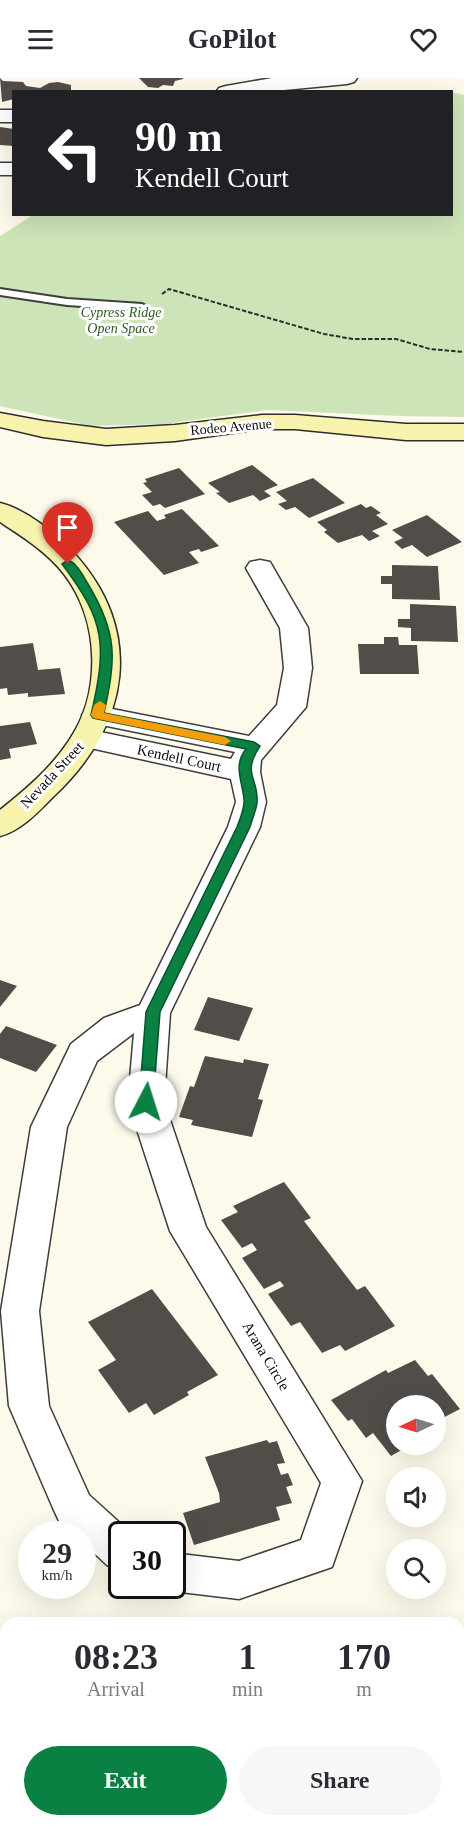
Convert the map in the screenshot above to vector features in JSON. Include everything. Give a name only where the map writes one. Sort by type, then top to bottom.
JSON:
[{"type":"street","points":[[236,90],[277,82],[347,78]]},
{"type":"street","name":"Rodeo Avenue","points":[[0,420],[43,429],[106,437],[295,422],[406,432],[464,432]]},
{"type":"street","name":"Nevada Street","points":[[0,511],[57,552],[78,576],[99,610],[106,638],[107,671],[92,727],[72,759],[32,801],[0,826]]},
{"type":"street","points":[[249,759],[291,707],[298,668],[294,628],[260,568]]},
{"type":"street","name":"Kendell Court","points":[[92,727],[249,759]]},
{"type":"street","name":"Arana Circle","points":[[186,1574],[238,1580],[317,1554],[342,1481],[189,1231],[146,1102],[153,1012],[244,827],[251,802],[249,759]]},
{"type":"street","points":[[108,1539],[74,1508],[29,1406],[20,1311],[49,1127],[83,1053],[116,1027],[153,1012]]},
{"type":"lane","points":[[0,292],[67,302],[142,308]]},
{"type":"path","points":[[142,308],[169,289],[324,334],[353,339],[396,339],[430,349],[464,352]]},
{"type":"green space","name":"Cypress Ridge Open Space","points":[[453,92],[464,95],[464,417],[268,410],[164,424],[91,426],[0,406],[0,236],[31,216],[453,216]]},
{"type":"building","points":[[0,78],[3,81],[23,82],[26,86],[40,88],[49,83],[58,82],[71,85],[71,90],[12,90],[12,100],[2,102]]},
{"type":"building","points":[[139,78],[183,79],[175,81],[173,86],[163,85],[158,88],[148,87]]},
{"type":"building","points":[[0,127],[12,129],[12,146],[0,145]]},
{"type":"building","points":[[252,465],[278,485],[264,491],[271,496],[260,501],[253,495],[229,503],[208,483]]},
{"type":"building","points":[[179,468],[205,494],[165,508],[160,504],[153,506],[142,495],[152,492],[143,483],[147,482],[145,479]]},
{"type":"building","points":[[313,478],[345,503],[309,518],[295,507],[286,510],[278,504],[287,501],[276,492]]},
{"type":"building","points":[[361,504],[366,508],[371,506],[381,513],[376,515],[388,524],[372,531],[380,536],[369,541],[362,535],[338,543],[324,532],[327,530],[317,522]]},
{"type":"building","points":[[182,509],[219,546],[201,552],[199,549],[189,552],[199,563],[164,575],[114,522],[148,511],[157,521],[166,518],[164,515]]},
{"type":"building","points":[[427,515],[462,542],[427,557],[412,545],[402,549],[394,542],[403,538],[392,530]]},
{"type":"building","points":[[392,565],[438,566],[440,600],[392,599],[392,584],[381,584],[381,576],[392,576]]},
{"type":"building","points":[[410,604],[456,606],[458,642],[411,641],[411,628],[398,627],[398,619],[410,619]]},
{"type":"building","points":[[384,637],[398,637],[399,645],[417,645],[419,674],[360,674],[358,644],[384,644]]},
{"type":"building","points":[[33,643],[38,670],[60,668],[65,694],[28,697],[28,693],[8,695],[7,688],[0,689],[0,647]]},
{"type":"building","points":[[30,722],[37,744],[9,749],[11,758],[0,760],[0,726]]},
{"type":"building","points":[[0,980],[17,986],[0,1007]]},
{"type":"building","points":[[208,997],[253,1008],[239,1041],[194,1030]]},
{"type":"building","points":[[6,1026],[57,1045],[36,1072],[0,1058],[0,1034]]},
{"type":"building","points":[[205,1056],[243,1063],[244,1059],[269,1064],[258,1099],[263,1100],[252,1137],[191,1125],[193,1120],[179,1117],[190,1086],[194,1087]]},
{"type":"building","points":[[284,1182],[311,1218],[304,1221],[357,1290],[365,1286],[395,1326],[345,1351],[340,1345],[322,1353],[300,1322],[291,1326],[268,1294],[284,1286],[280,1281],[264,1289],[242,1258],[257,1250],[252,1243],[242,1248],[221,1220],[238,1212],[233,1206]]},
{"type":"building","points":[[152,1289],[218,1375],[187,1392],[189,1395],[154,1415],[146,1403],[129,1413],[98,1370],[116,1360],[88,1322]]},
{"type":"building","points":[[415,1360],[428,1376],[432,1374],[460,1409],[446,1416],[446,1395],[386,1395],[386,1450],[373,1433],[366,1438],[352,1419],[348,1421],[331,1400],[386,1370],[388,1373]]},
{"type":"building","points":[[267,1440],[269,1443],[277,1441],[285,1463],[277,1464],[281,1475],[288,1473],[293,1485],[286,1487],[292,1503],[276,1507],[280,1520],[194,1545],[183,1513],[220,1502],[219,1493],[205,1457]]},
{"type":"slow traffic","points":[[100,705],[97,715],[225,741]]},
{"type":"route","points":[[68,564],[99,610],[106,638],[107,671],[97,715],[254,746],[246,758],[245,772],[251,802],[244,827],[153,1012],[146,1102]]}]
